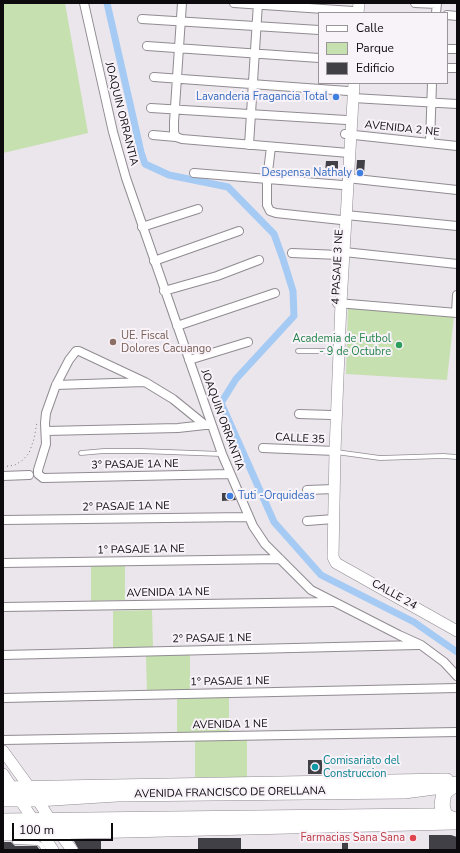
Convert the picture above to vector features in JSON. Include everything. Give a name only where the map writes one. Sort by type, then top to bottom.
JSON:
[{"type":"highway","name":"AVENIDA FRANCISCO DE ORELLANA","points":[[18,793],[117,794],[404,791],[456,783]]},
{"type":"highway","points":[[456,783],[444,792],[442,805],[447,816],[457,821]]},
{"type":"highway","points":[[3,821],[436,816],[457,821]]},
{"type":"main road","points":[[8,834],[428,824],[457,821]]},
{"type":"street","name":"JOAQUIN ORRANTIA","points":[[84,3],[113,132],[126,178],[189,360],[208,425],[253,526],[265,544],[311,590],[421,645],[444,662],[457,676]]},
{"type":"street","points":[[176,137],[174,132],[174,109],[182,3]]},
{"type":"street","points":[[234,3],[355,9]]},
{"type":"street","points":[[415,3],[437,4]]},
{"type":"street","points":[[248,145],[258,4]]},
{"type":"street","points":[[142,19],[318,30]]},
{"type":"street","points":[[147,46],[318,58]]},
{"type":"street","points":[[154,77],[351,89],[432,102],[457,104]]},
{"type":"street","points":[[430,143],[432,84]]},
{"type":"street","name":"4 PASAJE 3 NE","points":[[348,134],[346,120],[351,89]]},
{"type":"street","name":"4 PASAJE 3 NE","points":[[333,557],[339,303],[351,89]]},
{"type":"street","points":[[151,108],[346,120]]},
{"type":"street","name":"AVENIDA 2 NE","points":[[348,134],[457,146]]},
{"type":"street","points":[[153,136],[347,153]]},
{"type":"street","points":[[271,147],[267,180],[267,205],[270,211],[276,213],[457,226]]},
{"type":"street","points":[[194,173],[267,180],[345,182],[457,190]]},
{"type":"street","points":[[142,227],[198,209]]},
{"type":"street","points":[[154,261],[239,231]]},
{"type":"street","points":[[292,253],[341,253],[457,264]]},
{"type":"street","points":[[164,291],[217,276],[259,260]]},
{"type":"street","points":[[177,326],[275,293]]},
{"type":"street","points":[[339,303],[456,313],[457,295]]},
{"type":"street","name":"4 PASAJE 3 NE","points":[[336,452],[331,415],[333,351],[339,303]]},
{"type":"street","points":[[189,360],[248,342]]},
{"type":"street","points":[[76,351],[80,351],[145,382],[173,399],[208,425],[178,428],[46,431],[45,423],[46,413],[56,385],[72,354],[76,351]]},
{"type":"street","points":[[56,385],[145,382]]},
{"type":"street","points":[[299,414],[331,415]]},
{"type":"street","name":"3° PASAJE 1A NE","points":[[46,431],[46,444],[38,470],[38,474],[43,478],[230,474]]},
{"type":"street","name":"CALLE 35","points":[[263,448],[336,452]]},
{"type":"street","points":[[3,476],[29,476]]},
{"type":"street","points":[[307,490],[334,489]]},
{"type":"street","name":"2° PASAJE 1A NE","points":[[3,520],[248,516]]},
{"type":"street","points":[[307,521],[334,519]]},
{"type":"street","name":"CALLE 24","points":[[333,557],[336,563],[457,631]]},
{"type":"street","name":"1° PASAJE 1A NE","points":[[3,562],[280,559]]},
{"type":"street","name":"AVENIDA 1A NE","points":[[3,607],[334,602]]},
{"type":"street","name":"2° PASAJE 1 NE","points":[[3,655],[421,645]]},
{"type":"street","name":"1° PASAJE 1 NE","points":[[3,698],[457,688]]},
{"type":"street","name":"AVENIDA 1 NE","points":[[3,740],[457,732]]},
{"type":"street","points":[[3,751],[18,793],[51,821],[72,850]]},
{"type":"street","points":[[3,774],[18,793],[53,850]]},
{"type":"lane","points":[[298,351],[333,351]]},
{"type":"lane","points":[[81,453],[104,451],[141,451],[222,454]]},
{"type":"lane","points":[[336,452],[380,458],[457,457]]},
{"type":"lane","points":[[8,834],[15,842],[38,843],[44,850]]},
{"type":"green space","points":[[3,3],[65,3],[88,133],[3,153]]},
{"type":"green space","name":"Academia de Futbol - 9 de Octubre","points":[[348,306],[454,316],[447,380],[346,374]]},
{"type":"green space","points":[[91,565],[125,565],[125,600],[91,601]]},
{"type":"green space","points":[[152,610],[153,648],[113,648],[113,611]]},
{"type":"green space","points":[[190,655],[190,690],[147,692],[146,656]]},
{"type":"green space","points":[[229,697],[229,733],[177,733],[177,699]]},
{"type":"green space","points":[[247,740],[247,777],[195,777],[195,741]]},
{"type":"building","points":[[357,160],[365,160],[364,174],[356,173]]},
{"type":"building","points":[[326,161],[338,161],[338,173],[325,172]]},
{"type":"building","name":"Tuti -Orquideas","points":[[222,493],[233,493],[236,500],[222,501]]},
{"type":"building","name":"Comisariato del Construccion","points":[[308,760],[322,760],[322,774],[308,774]]},
{"type":"building","points":[[342,835],[348,835],[348,850],[342,850]]},
{"type":"building","points":[[429,835],[451,835],[457,837],[457,850],[429,850]]},
{"type":"building","points":[[198,838],[241,838],[241,850],[198,850]]},
{"type":"building","points":[[101,840],[101,850],[79,850],[74,841]]},
{"type":"building","points":[[4,842],[11,842],[15,846],[37,846],[40,850],[3,850]]},
{"type":"waterway","points":[[107,3],[145,164],[169,175],[228,187],[274,234],[283,259],[293,291],[294,316],[236,379],[221,403],[274,522],[321,575],[414,622],[457,652]]},
{"type":"place","name":"Lavanderia Fragancia Total","points":[[336,97]]},
{"type":"place","name":"Despensa Nathaly","points":[[360,173]]},
{"type":"place","name":"UE. Fiscal Dolores Cacuango","points":[[113,342]]},
{"type":"place","name":"Academia de Futbol - 9 de Octubre","points":[[399,345]]},
{"type":"place","name":"Tuti -Orquideas","points":[[230,496]]},
{"type":"place","name":"Comisariato del Construccion","points":[[315,767]]},
{"type":"place","name":"Farmacias Sana Sana","points":[[413,838]]}]
